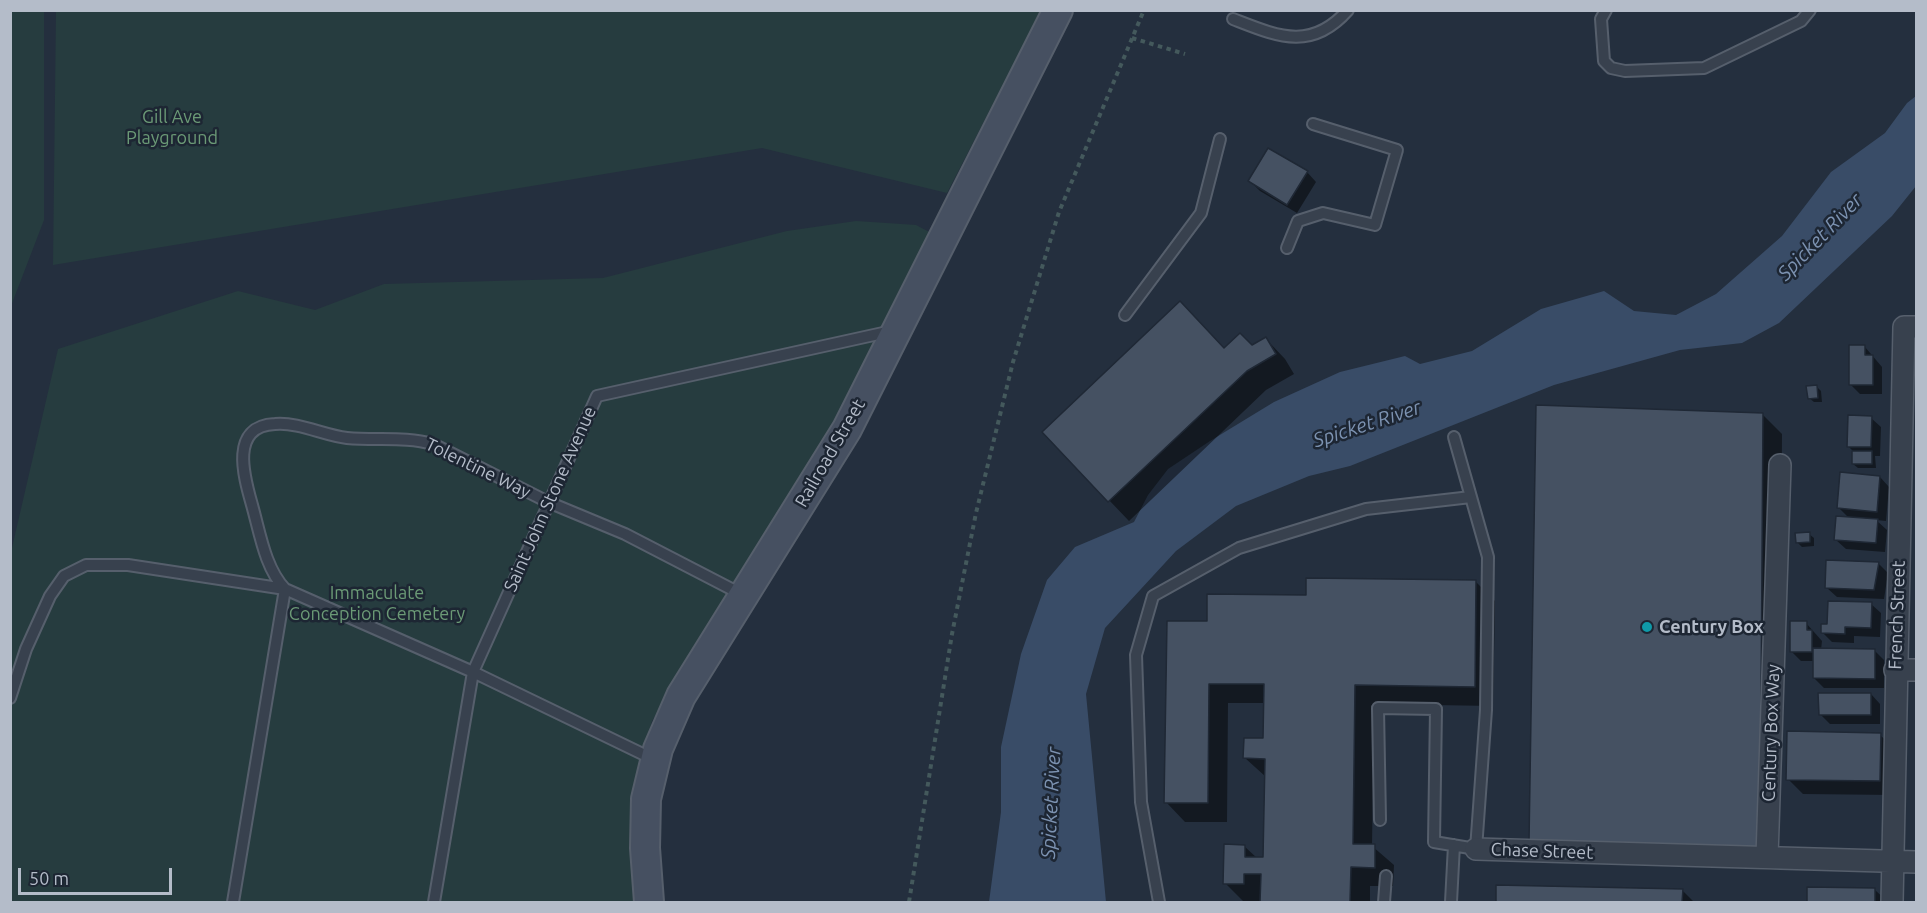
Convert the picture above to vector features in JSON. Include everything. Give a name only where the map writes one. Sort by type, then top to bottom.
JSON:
[{"type":"main road","name":"Railroad Street","points":[[649,903],[645,849],[646,799],[656,760],[681,696],[847,429],[1058,10]]},
{"type":"street","name":"French Street","points":[[1892,903],[1895,670],[1909,441],[1910,327]]},
{"type":"street","name":"Century Box Way","points":[[1767,857],[1780,465]]},
{"type":"street","points":[[1895,670],[1917,670]]},
{"type":"street","name":"Chase Street","points":[[1476,849],[1917,862]]},
{"type":"lane","points":[[1233,19],[1281,37],[1316,35],[1348,10]]},
{"type":"lane","points":[[1606,10],[1600,18],[1604,61],[1611,68],[1625,71],[1704,68],[1801,21],[1810,10]]},
{"type":"lane","points":[[1287,248],[1298,221],[1323,213],[1375,225],[1397,150],[1314,124]]},
{"type":"lane","points":[[1125,315],[1201,213],[1220,139]]},
{"type":"lane","name":"Saint John Stone Avenue","points":[[434,903],[473,672],[597,396],[898,329]]},
{"type":"lane","name":"Tolentine Way","points":[[285,589],[275,578],[242,462],[243,447],[251,435],[263,426],[276,423],[334,436],[367,440],[415,438],[433,444],[548,502],[625,534],[744,596]]},
{"type":"lane","name":"Chase Street","points":[[1454,437],[1488,556],[1486,710],[1476,849]]},
{"type":"lane","points":[[1159,903],[1141,802],[1136,655],[1153,596],[1250,545],[1366,509],[1471,496]]},
{"type":"lane","points":[[10,698],[26,649],[50,596],[64,576],[86,565],[128,565],[285,589],[473,672],[656,760]]},
{"type":"lane","points":[[233,903],[285,589]]},
{"type":"lane","points":[[1380,820],[1378,708],[1436,710],[1434,842],[1476,849]]},
{"type":"lane","points":[[1451,903],[1454,845]]},
{"type":"lane","points":[[1384,903],[1386,876]]},
{"type":"path","points":[[909,903],[969,546],[1013,362],[1059,212],[1144,10]]},
{"type":"path","points":[[1132,38],[1185,54]]},
{"type":"green space","points":[[11,10],[44,11],[44,220],[11,306]]},
{"type":"green space","name":"Gill Ave Playground","points":[[56,10],[1041,11],[947,193],[762,148],[53,265]]},
{"type":"green space","name":"Immaculate Conception Cemetery","points":[[856,221],[916,225],[935,235],[832,435],[652,721],[633,791],[636,902],[11,902],[11,552],[58,349],[238,291],[315,310],[384,284],[603,278],[787,231]]},
{"type":"water","name":"Spicket River","points":[[1916,96],[1916,186],[1892,216],[1779,323],[1742,343],[1680,350],[1554,385],[1350,466],[1309,476],[1236,506],[1176,551],[1105,628],[1086,694],[1106,902],[989,902],[1001,812],[1001,747],[1021,654],[1047,580],[1075,547],[1134,522],[1148,495],[1168,469],[1210,441],[1274,402],[1340,372],[1405,356],[1420,364],[1472,351],[1541,309],[1604,291],[1634,311],[1676,315],[1716,294],[1782,236],[1831,172],[1885,133],[1907,103]]},
{"type":"building","points":[[1268,148],[1308,171],[1287,205],[1248,181]]},
{"type":"building","points":[[1180,301],[1224,348],[1240,333],[1252,345],[1266,337],[1276,354],[1247,371],[1108,502],[1042,432]]},
{"type":"building","points":[[1849,345],[1865,345],[1865,355],[1873,355],[1873,385],[1849,385]]},
{"type":"building","points":[[1817,385],[1818,398],[1808,399],[1806,386]]},
{"type":"building","name":"Century Box","points":[[1536,405],[1763,413],[1760,851],[1529,841]]},
{"type":"building","points":[[1848,415],[1872,416],[1871,447],[1847,447]]},
{"type":"building","points":[[1852,451],[1872,451],[1872,464],[1852,464]]},
{"type":"building","points":[[1840,472],[1880,476],[1877,512],[1837,508]]},
{"type":"building","points":[[1836,516],[1878,519],[1876,543],[1834,540]]},
{"type":"building","points":[[1810,532],[1810,542],[1796,543],[1795,533]]},
{"type":"building","points":[[1826,560],[1879,562],[1874,590],[1825,588]]},
{"type":"building","points":[[1306,578],[1476,580],[1475,687],[1355,685],[1353,844],[1375,844],[1375,868],[1351,867],[1350,902],[1260,902],[1261,874],[1244,874],[1244,884],[1223,884],[1224,844],[1245,845],[1245,857],[1263,857],[1265,759],[1243,758],[1244,738],[1263,738],[1264,684],[1209,684],[1208,803],[1164,803],[1167,621],[1207,621],[1207,594],[1306,595]]},
{"type":"building","points":[[1828,601],[1872,602],[1871,628],[1845,627],[1845,634],[1821,633],[1821,624],[1827,624]]},
{"type":"building","points":[[1790,621],[1807,621],[1807,630],[1812,630],[1812,652],[1790,652]]},
{"type":"building","points":[[1813,648],[1875,649],[1875,679],[1813,678]]},
{"type":"building","points":[[1818,693],[1871,693],[1871,715],[1819,715]]},
{"type":"building","points":[[1787,731],[1881,733],[1880,781],[1786,780]]},
{"type":"building","points":[[1496,885],[1683,889],[1682,902],[1496,902]]},
{"type":"building","points":[[1807,887],[1875,888],[1875,902],[1807,902]]},
{"type":"place","name":"Century Box","points":[[1647,627]]}]
